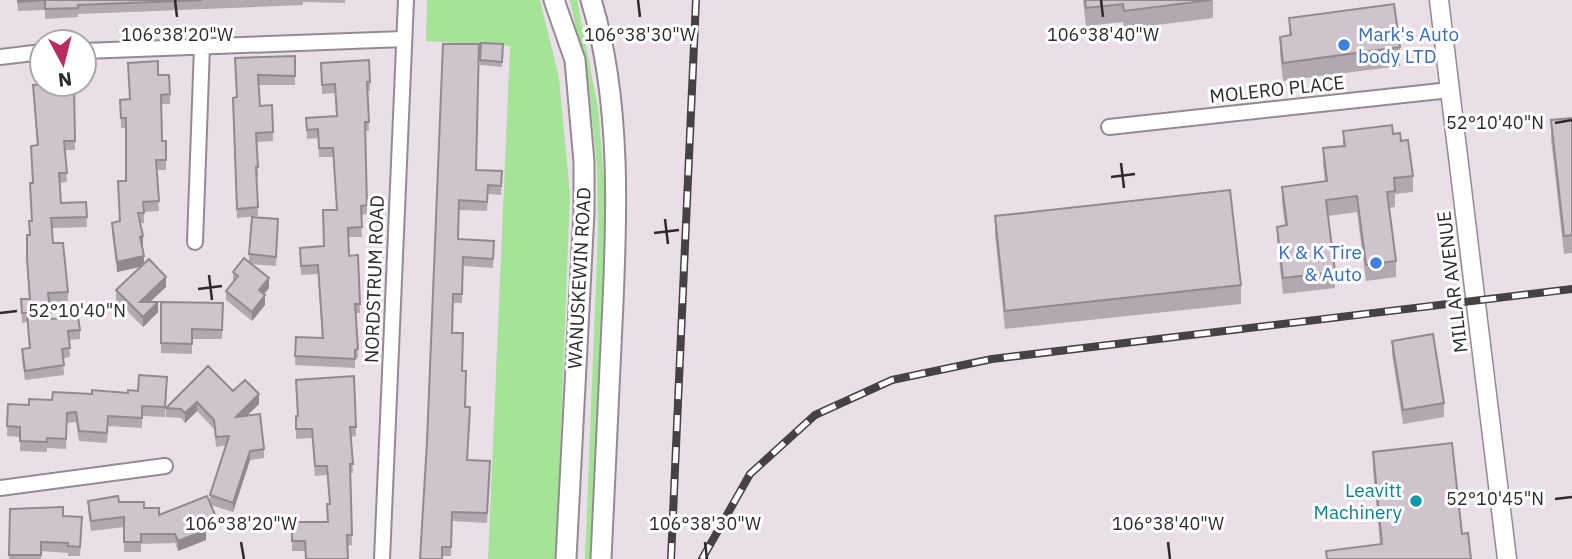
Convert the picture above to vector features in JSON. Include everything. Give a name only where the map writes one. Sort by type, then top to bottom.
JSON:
[{"type":"main road","name":"WANUSKEWIN ROAD","points":[[554,0],[575,60],[584,162],[584,212],[566,559]]},
{"type":"main road","name":"WANUSKEWIN ROAD","points":[[591,0],[605,68],[614,144],[616,224],[601,559]]},
{"type":"street","name":"NORDSTRUM ROAD","points":[[382,559],[406,0]]},
{"type":"street","name":"MILLAR AVENUE","points":[[1440,0],[1507,559]]},
{"type":"street","points":[[98,51],[404,39]]},
{"type":"street","points":[[195,242],[202,47]]},
{"type":"street","points":[[0,57],[28,54]]},
{"type":"street","name":"MOLERO PLACE","points":[[1109,127],[1450,90]]},
{"type":"street","points":[[0,488],[165,466]]},
{"type":"green space","points":[[427,0],[540,0],[559,78],[570,194],[556,559],[488,559],[510,46],[426,41]]},
{"type":"green space","points":[[570,0],[577,0],[598,108],[605,189],[604,278],[592,559],[585,559],[598,232],[597,166],[589,91]]},
{"type":"building","points":[[45,0],[203,0],[78,5],[78,8],[45,9]]},
{"type":"building","points":[[1085,0],[1211,0],[1124,11],[1123,4],[1086,8]]},
{"type":"building","points":[[1394,4],[1400,47],[1283,63],[1280,37],[1291,35],[1289,18]]},
{"type":"building","points":[[481,43],[503,44],[502,62],[480,60]]},
{"type":"building","points":[[443,44],[479,44],[476,170],[502,171],[501,186],[488,185],[487,202],[459,200],[458,239],[494,241],[493,259],[463,257],[462,294],[453,294],[452,333],[463,333],[465,407],[470,407],[467,460],[490,461],[487,513],[452,512],[451,547],[442,547],[442,559],[420,559],[427,442]]},
{"type":"building","points":[[295,56],[295,76],[258,75],[260,106],[272,105],[273,132],[256,133],[258,207],[237,209],[233,98],[237,97],[235,58]]},
{"type":"building","points":[[369,60],[369,122],[365,122],[367,205],[361,206],[362,227],[348,228],[349,256],[358,255],[360,304],[355,304],[358,349],[355,350],[355,359],[295,356],[296,337],[323,338],[318,265],[301,266],[300,248],[324,246],[323,210],[337,210],[333,148],[319,148],[318,129],[307,130],[306,118],[337,116],[335,84],[322,85],[321,63]]},
{"type":"building","points":[[158,61],[158,75],[169,75],[170,94],[161,95],[162,141],[166,141],[166,160],[156,160],[159,201],[143,202],[144,213],[138,213],[144,256],[117,262],[112,223],[120,221],[118,181],[126,181],[126,118],[121,118],[120,100],[130,99],[128,63]]},
{"type":"building","points":[[34,98],[74,98],[75,141],[64,141],[67,173],[59,173],[61,203],[86,202],[87,217],[51,218],[53,243],[63,243],[68,292],[48,293],[51,319],[78,317],[80,330],[68,331],[70,348],[62,349],[64,365],[25,371],[22,349],[30,348],[27,313],[22,313],[21,299],[30,299],[27,235],[30,235],[29,221],[32,221],[31,146],[38,145]]},
{"type":"building","points":[[1572,118],[1572,235],[1564,236],[1551,120]]},
{"type":"building","points":[[1392,125],[1393,134],[1400,133],[1401,141],[1408,140],[1413,176],[1394,178],[1395,191],[1387,192],[1396,261],[1366,265],[1357,196],[1326,200],[1335,272],[1283,278],[1277,227],[1287,225],[1282,187],[1327,181],[1323,148],[1345,146],[1343,131]]},
{"type":"building","points":[[1230,190],[1241,285],[1005,311],[995,216]]},
{"type":"building","points":[[252,217],[278,219],[276,257],[249,254]]},
{"type":"building","points":[[244,258],[269,278],[259,290],[265,295],[252,312],[226,291],[238,276],[233,272]]},
{"type":"building","points":[[149,259],[166,277],[140,302],[158,302],[143,317],[116,290]]},
{"type":"building","points":[[161,302],[223,303],[222,330],[192,329],[192,344],[161,343]]},
{"type":"building","points":[[1433,334],[1444,403],[1403,410],[1392,341]]},
{"type":"building","points":[[208,366],[233,391],[245,380],[259,394],[236,417],[260,414],[264,449],[250,451],[233,503],[210,495],[229,436],[216,437],[214,420],[197,402],[185,413],[181,409],[166,408]]},
{"type":"building","points":[[139,375],[167,377],[165,407],[142,406],[142,418],[108,416],[107,433],[79,431],[76,412],[67,413],[66,439],[47,438],[47,442],[20,441],[20,427],[7,426],[8,404],[29,405],[29,399],[52,400],[53,392],[92,394],[92,390],[128,393],[128,390],[138,391]]},
{"type":"building","points":[[354,376],[356,427],[350,427],[353,464],[350,464],[352,535],[347,535],[348,559],[306,559],[305,541],[292,541],[292,522],[328,522],[327,504],[330,504],[327,466],[315,466],[312,429],[296,429],[296,380]]},
{"type":"building","points":[[1452,443],[1462,534],[1468,533],[1471,559],[1327,559],[1326,551],[1382,544],[1373,452]]},
{"type":"building","points":[[118,496],[119,502],[144,502],[144,508],[159,508],[159,515],[207,496],[216,517],[203,522],[206,530],[178,541],[175,534],[141,534],[141,542],[124,542],[124,517],[91,521],[88,501]]},
{"type":"building","points":[[63,507],[63,516],[82,517],[80,547],[68,546],[68,543],[41,542],[41,555],[9,555],[10,509]]},
{"type":"railway","points":[[671,559],[696,0]]},
{"type":"railway","points":[[702,559],[750,474],[815,415],[892,380],[992,359],[1572,289]]},
{"type":"place","name":"Mark's Auto body LTD","points":[[1344,45]]},
{"type":"place","name":"K & K Tire & Auto","points":[[1376,263]]},
{"type":"place","name":"Leavitt Machinery","points":[[1416,501]]}]
